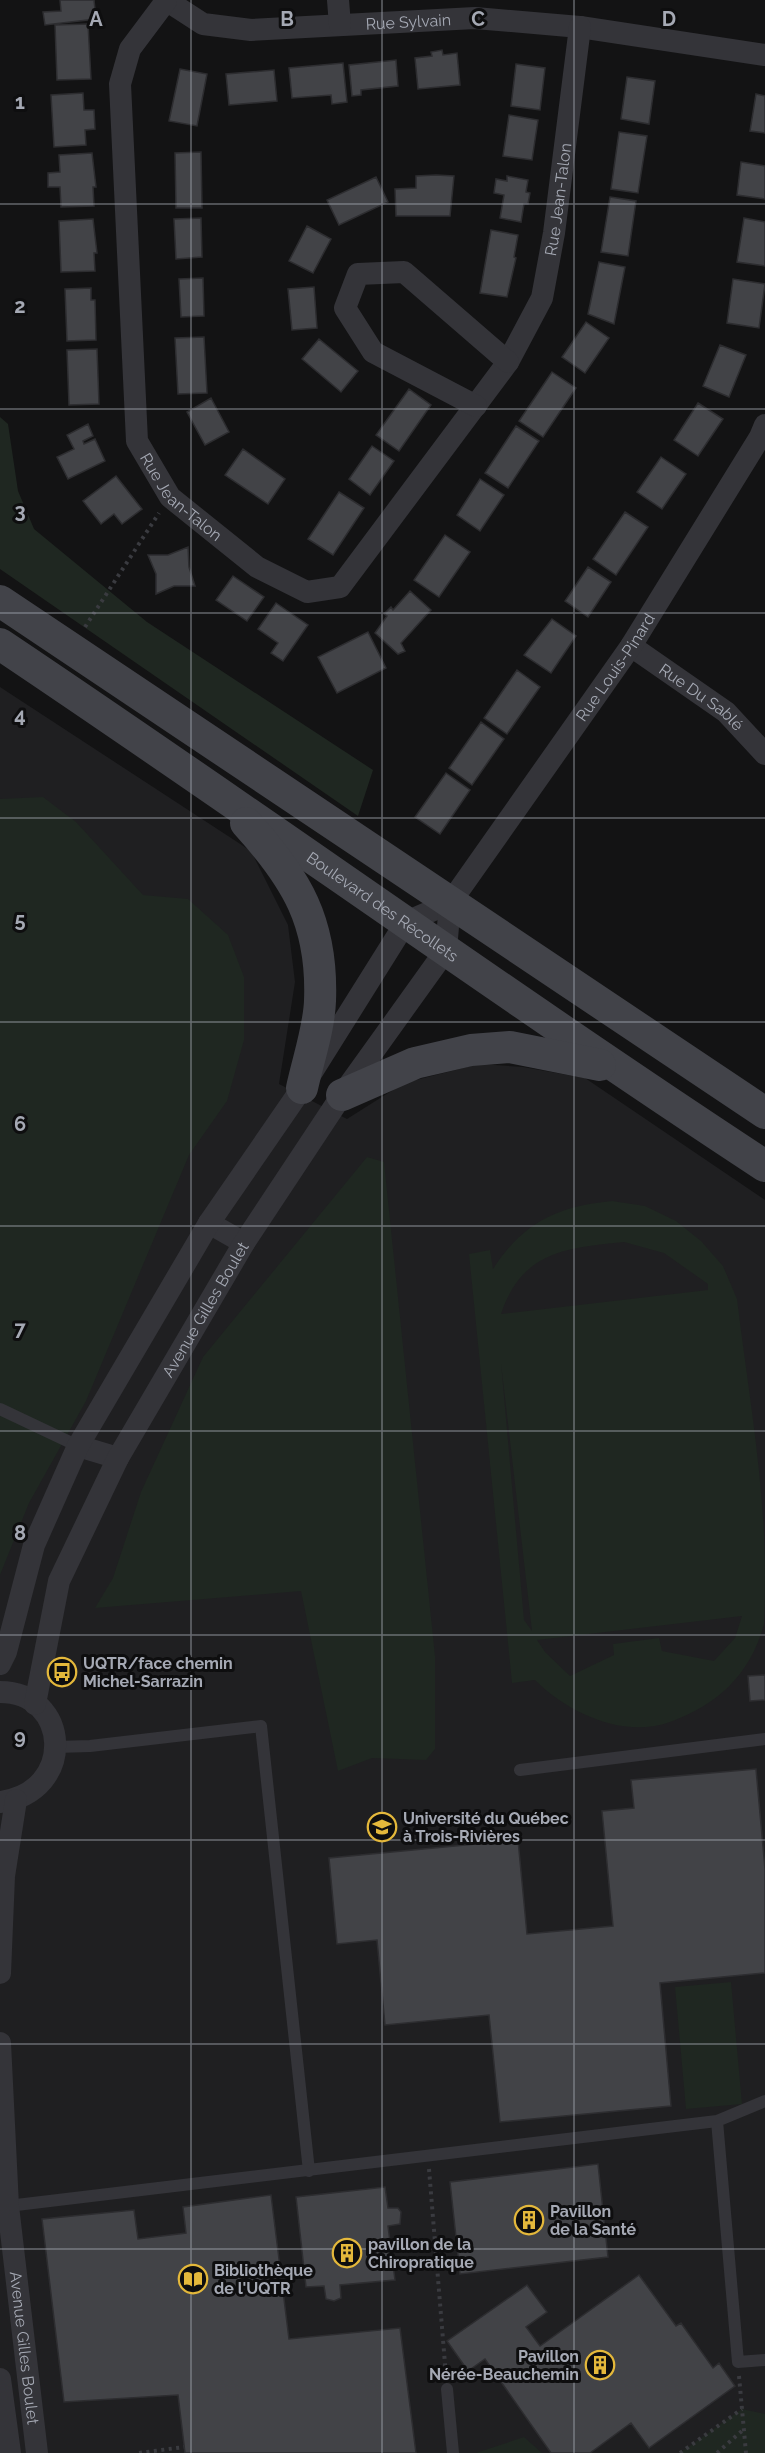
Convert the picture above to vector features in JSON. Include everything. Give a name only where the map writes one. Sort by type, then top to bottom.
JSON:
[{"type":"main road","points":[[0,601],[765,1113]]},
{"type":"main road","name":"Boulevard des Récollets","points":[[0,644],[216,789],[627,1076],[765,1166]]},
{"type":"main road","points":[[216,789],[294,882],[314,929],[320,1002],[302,1088]]},
{"type":"main road","points":[[342,1095],[415,1063],[471,1050],[510,1047],[590,1061],[627,1076]]},
{"type":"street","name":"Rue Sylvain","points":[[166,0],[203,24],[251,30],[475,18],[580,27],[765,55]]},
{"type":"street","name":"Rue Jean-Talon","points":[[166,0],[130,49],[120,84],[137,441],[170,497],[257,567],[307,592],[340,588],[508,362],[542,298],[554,232],[580,27]]},
{"type":"street","points":[[338,0],[340,26]]},
{"type":"street","points":[[476,406],[373,352],[345,308],[358,274],[404,272],[508,362]]},
{"type":"street","name":"Rue Louis-Pinard","points":[[450,903],[631,646],[760,437],[765,425]]},
{"type":"street","name":"Rue Du Sablé","points":[[631,646],[726,712],[765,754]]},
{"type":"street","points":[[0,1664],[6,1652],[34,1545],[78,1446],[209,1223],[302,1088],[406,922],[450,903],[446,950]]},
{"type":"street","name":"Avenue Gilles Boulet","points":[[35,1704],[59,1581],[118,1458],[244,1243],[342,1095],[446,950]]},
{"type":"street","points":[[209,1223],[244,1243]]},
{"type":"street","points":[[78,1446],[118,1458]]},
{"type":"street","points":[[0,1692],[22,1696],[35,1704],[46,1716],[53,1731],[56,1747],[53,1764],[45,1780],[32,1792],[8,1801],[0,1973]]},
{"type":"street","name":"Avenue Gilles Boulet","points":[[0,2043],[4,2206],[37,2453]]},
{"type":"street","name":"Avenue Gilles Boulet","points":[[0,2379],[10,2453]]},
{"type":"lane","points":[[0,1409],[78,1446]]},
{"type":"lane","points":[[56,1747],[90,1746],[261,1726],[309,2170]]},
{"type":"lane","points":[[520,1770],[765,1739]]},
{"type":"lane","points":[[4,2206],[717,2121],[765,2101]]},
{"type":"lane","points":[[717,2121],[738,2362],[765,2360]]},
{"type":"lane","points":[[447,2389],[453,2453]]},
{"type":"path","points":[[71,649],[170,497]]},
{"type":"path","points":[[428,2156],[447,2389]]},
{"type":"path","points":[[738,2362],[746,2453]]},
{"type":"path","points":[[680,2453],[742,2409]]},
{"type":"path","points":[[717,2453],[744,2429]]},
{"type":"path","points":[[139,2453],[184,2447]]},
{"type":"shaded area","points":[[0,417],[8,424],[18,491],[34,529],[147,622],[373,770],[358,816],[0,569]]},
{"type":"shaded area","name":"Université du Québec à Trois-Rivières","points":[[0,687],[251,851],[288,925],[295,982],[279,1084],[347,1119],[404,1083],[479,1064],[523,1067],[585,1078],[765,1200],[765,2453],[0,2453]]},
{"type":"shaded area","points":[[43,797],[76,822],[143,895],[188,899],[228,935],[244,977],[244,1040],[227,1101],[189,1155],[86,1401],[29,1503],[0,1575],[0,799]]},
{"type":"shaded area","points":[[367,1157],[384,1162],[435,1656],[435,1749],[426,1760],[372,1758],[338,1771],[301,1591],[95,1608],[113,1578],[141,1492],[203,1357]]},
{"type":"shaded area","points":[[612,1201],[645,1206],[676,1221],[701,1241],[723,1266],[737,1299],[759,1471],[765,1593],[764,1624],[758,1642],[740,1674],[716,1698],[685,1716],[649,1727],[613,1724],[579,1712],[548,1692],[535,1680],[512,1683],[469,1254],[490,1250],[493,1269],[517,1239],[530,1228],[559,1212],[593,1203]],"holes":[[[624,1242],[664,1253],[708,1284],[708,1290],[501,1314],[510,1293],[521,1277],[534,1265],[565,1251]],[[501,1363],[532,1631],[524,1620]],[[742,1616],[735,1638],[714,1661],[662,1651],[659,1638],[613,1644],[614,1655],[570,1676],[545,1652],[537,1640]]]},
{"type":"shaded area","points":[[731,1982],[742,2104],[686,2109],[675,1987]]},
{"type":"shaded area","points":[[742,2409],[765,2414],[765,2453],[680,2453]]},
{"type":"shaded area","points":[[524,2437],[542,2453],[476,2453]]},
{"type":"building","points":[[60,0],[94,0],[96,19],[45,25],[43,12],[61,11]]},
{"type":"building","points":[[88,24],[91,79],[57,80],[55,25]]},
{"type":"building","points":[[442,50],[443,55],[457,53],[460,85],[418,89],[415,58],[432,56],[431,52]]},
{"type":"building","points":[[396,60],[398,86],[361,90],[361,95],[352,96],[349,65]]},
{"type":"building","points":[[343,63],[347,102],[332,104],[331,95],[292,98],[289,68]]},
{"type":"building","points":[[516,64],[545,68],[540,110],[511,106]]},
{"type":"building","points":[[180,69],[207,74],[197,126],[169,121]]},
{"type":"building","points":[[274,70],[277,101],[229,105],[226,74]]},
{"type":"building","points":[[627,77],[655,81],[649,124],[621,119]]},
{"type":"building","points":[[83,93],[84,110],[94,110],[95,129],[85,130],[86,145],[54,147],[51,95]]},
{"type":"building","points":[[756,94],[765,96],[765,133],[750,131]]},
{"type":"building","points":[[509,115],[538,120],[532,160],[503,156]]},
{"type":"building","points":[[619,132],[647,136],[638,193],[611,189]]},
{"type":"building","points":[[201,152],[202,208],[176,208],[175,153]]},
{"type":"building","points":[[92,153],[96,187],[93,187],[94,206],[61,207],[60,187],[48,187],[48,173],[60,172],[59,155]]},
{"type":"building","points":[[741,162],[765,166],[765,199],[737,195]]},
{"type":"building","points":[[416,176],[454,176],[450,216],[396,216],[395,189],[416,188]]},
{"type":"building","points":[[507,176],[528,180],[526,192],[530,193],[528,204],[524,204],[521,222],[500,218],[504,195],[494,193],[496,179],[507,181]]},
{"type":"building","points":[[376,177],[388,202],[339,225],[327,200]]},
{"type":"building","points":[[610,197],[636,201],[628,256],[601,252]]},
{"type":"building","points":[[201,218],[202,257],[176,259],[174,219]]},
{"type":"building","points":[[744,218],[765,222],[765,266],[737,262]]},
{"type":"building","points":[[93,219],[97,253],[94,253],[95,271],[61,272],[59,221]]},
{"type":"building","points":[[307,226],[331,239],[313,273],[289,261]]},
{"type":"building","points":[[491,230],[518,235],[514,257],[516,258],[507,297],[480,293]]},
{"type":"building","points":[[599,262],[625,267],[614,324],[588,314]]},
{"type":"building","points":[[203,278],[204,316],[181,317],[179,279]]},
{"type":"building","points":[[733,279],[765,284],[759,328],[727,323]]},
{"type":"building","points":[[314,287],[317,328],[292,330],[288,289]]},
{"type":"building","points":[[91,288],[91,300],[95,300],[96,340],[67,341],[65,289]]},
{"type":"building","points":[[586,322],[609,338],[585,373],[562,357]]},
{"type":"building","points":[[204,337],[207,393],[178,394],[175,338]]},
{"type":"building","points":[[319,339],[358,371],[341,392],[302,359]]},
{"type":"building","points":[[720,345],[746,355],[729,397],[703,386]]},
{"type":"building","points":[[97,349],[99,404],[69,405],[67,350]]},
{"type":"building","points":[[552,372],[576,388],[543,437],[519,421]]},
{"type":"building","points":[[409,389],[431,405],[399,451],[376,435]]},
{"type":"building","points":[[211,398],[229,432],[205,445],[187,412]]},
{"type":"building","points":[[698,403],[723,419],[698,456],[674,440]]},
{"type":"building","points":[[88,424],[93,436],[83,441],[84,444],[95,439],[105,461],[68,479],[57,457],[74,449],[67,435]]},
{"type":"building","points":[[516,426],[539,441],[508,488],[485,473]]},
{"type":"building","points":[[372,446],[394,461],[370,495],[349,479]]},
{"type":"building","points":[[243,449],[285,479],[268,504],[225,475]]},
{"type":"building","points":[[661,457],[686,474],[662,509],[637,492]]},
{"type":"building","points":[[116,476],[142,509],[122,524],[114,514],[101,524],[83,501]]},
{"type":"building","points":[[480,479],[504,495],[480,531],[457,515]]},
{"type":"building","points":[[339,492],[364,508],[333,555],[308,539]]},
{"type":"building","points":[[625,512],[648,527],[616,575],[593,559]]},
{"type":"building","points":[[445,535],[470,552],[439,597],[414,580]]},
{"type":"building","points":[[188,547],[189,567],[195,586],[174,586],[156,594],[156,574],[148,555],[168,555]]},
{"type":"building","points":[[588,567],[611,582],[588,617],[565,601]]},
{"type":"building","points":[[233,576],[264,597],[247,621],[216,600]]},
{"type":"building","points":[[410,591],[431,610],[401,643],[405,651],[398,654],[375,633],[387,616],[384,614],[391,607],[393,610]]},
{"type":"building","points":[[276,603],[308,625],[283,661],[271,653],[278,643],[258,629]]},
{"type":"building","points":[[552,619],[576,636],[551,673],[524,655]]},
{"type":"building","points":[[368,632],[386,668],[337,693],[318,657]]},
{"type":"building","points":[[517,670],[540,687],[507,734],[484,718]]},
{"type":"building","points":[[481,722],[504,739],[472,785],[449,768]]},
{"type":"building","points":[[446,773],[470,790],[440,834],[415,817]]},
{"type":"building","points":[[765,1675],[765,1700],[750,1701],[748,1676]]},
{"type":"building","points":[[756,1769],[765,1869],[765,1973],[660,1983],[671,2106],[500,2122],[489,2015],[385,2025],[377,1940],[337,1944],[329,1858],[518,1840],[527,1934],[613,1926],[602,1811],[634,1808],[631,1780]]},
{"type":"building","name":"Pavillon de la Santé","points":[[598,2164],[608,2257],[460,2274],[450,2182]]},
{"type":"building","name":"pavillon de la Chiropratique","points":[[385,2187],[388,2208],[398,2208],[401,2212],[400,2224],[388,2226],[395,2280],[340,2285],[341,2298],[334,2301],[326,2299],[324,2286],[306,2287],[296,2197]]},
{"type":"building","points":[[271,2195],[289,2339],[400,2328],[416,2453],[185,2453],[178,2395],[64,2402],[42,2219],[134,2210],[138,2239],[186,2233],[183,2207]]},
{"type":"building","name":"Pavillon Nérée-Beauchemin","points":[[639,2275],[676,2326],[681,2323],[713,2368],[719,2363],[735,2386],[649,2448],[631,2423],[590,2453],[551,2453],[485,2359],[468,2371],[447,2341],[527,2285],[547,2312],[526,2327],[540,2346]]},
{"type":"place","name":"UQTR/face chemin Michel-Sarrazin","points":[[62,1672]]},
{"type":"place","name":"Université du Québec à Trois-Rivières","points":[[382,1827]]},
{"type":"place","name":"Pavillon de la Santé","points":[[529,2220]]},
{"type":"place","name":"pavillon de la Chiropratique","points":[[347,2253]]},
{"type":"place","name":"Bibliothèque de l'UQTR","points":[[193,2279]]},
{"type":"place","name":"Pavillon Nérée-Beauchemin","points":[[600,2365]]}]
